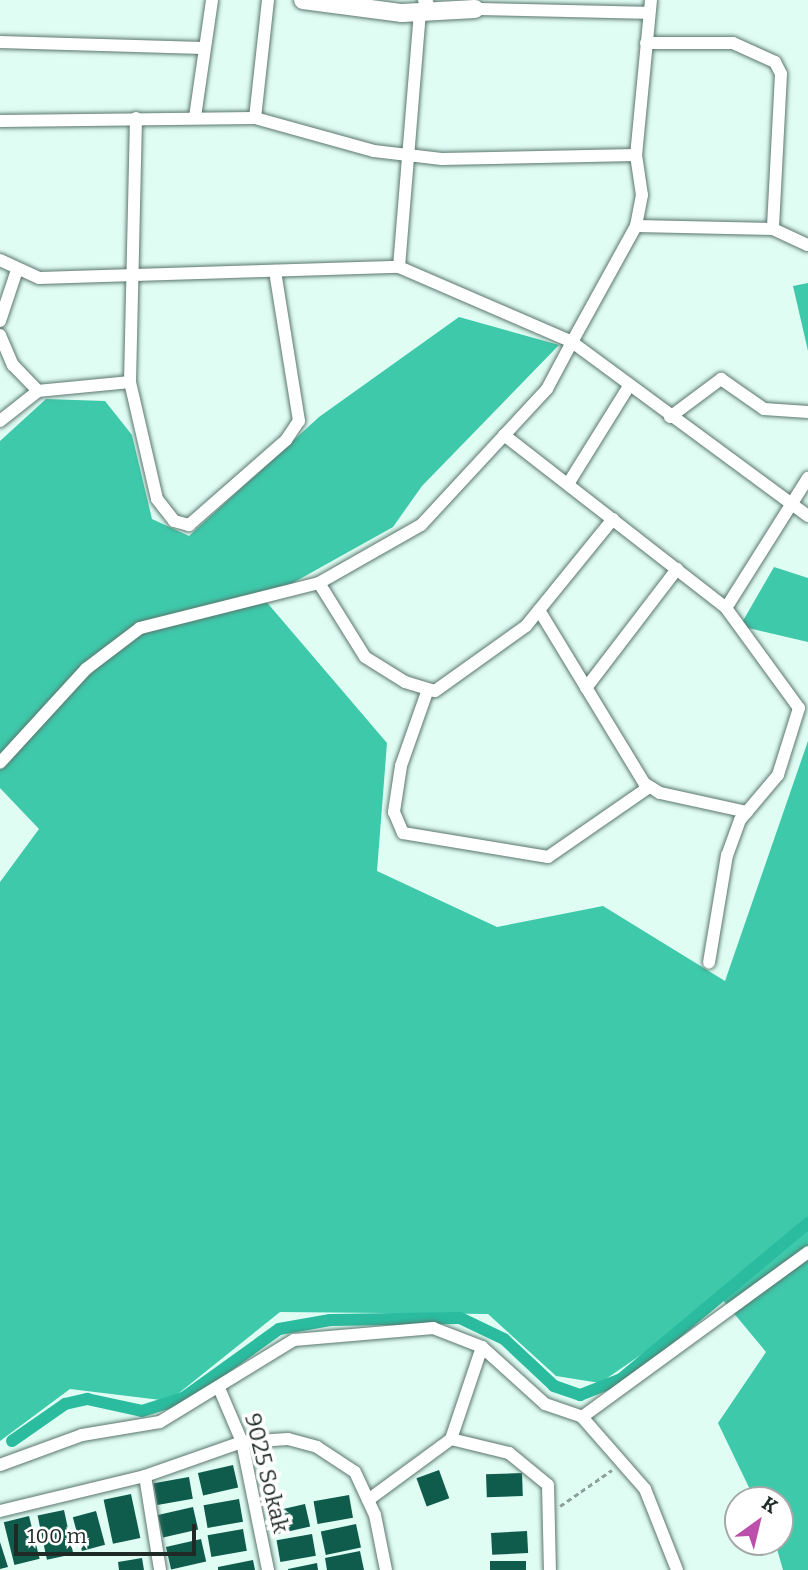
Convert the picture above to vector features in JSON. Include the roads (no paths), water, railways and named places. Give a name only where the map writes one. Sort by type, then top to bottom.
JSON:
[{"type":"street","points":[[195,117],[212,0]]},
{"type":"street","points":[[255,118],[268,0]]},
{"type":"street","points":[[303,0],[402,13],[424,5]]},
{"type":"street","points":[[0,763],[86,670],[140,628],[319,583],[421,525],[547,388],[636,226],[642,195],[636,155],[650,7],[475,9],[380,0],[359,9]]},
{"type":"street","points":[[380,0],[402,13]]},
{"type":"street","points":[[399,267],[412,155],[424,5]]},
{"type":"street","points":[[0,42],[203,48]]},
{"type":"street","points":[[646,43],[733,43],[775,61],[781,74],[773,229]]},
{"type":"street","points":[[136,118],[130,382],[157,499],[174,521],[188,525],[286,440],[299,421],[275,271]]},
{"type":"street","points":[[0,121],[255,118],[412,155],[636,155]]},
{"type":"street","points":[[636,226],[773,229],[808,245]]},
{"type":"street","points":[[0,260],[16,273],[39,278],[399,267],[572,342],[789,507],[808,516]]},
{"type":"street","points":[[0,321],[16,273]]},
{"type":"street","points":[[0,335],[13,365],[38,391]]},
{"type":"street","points":[[670,417],[721,379],[764,409],[808,412]]},
{"type":"street","points":[[0,421],[38,391],[130,382]]},
{"type":"street","points":[[568,484],[629,386]]},
{"type":"street","points":[[505,435],[726,608],[799,708],[778,775],[747,812],[727,855],[709,964]]},
{"type":"street","points":[[726,608],[808,478]]},
{"type":"street","points":[[613,519],[539,610],[500,650],[427,692],[401,766],[394,812],[403,833],[548,856],[649,787]]},
{"type":"street","points":[[586,688],[677,569]]},
{"type":"street","points":[[319,583],[366,657],[427,692]]},
{"type":"street","points":[[539,610],[649,787],[747,812]]},
{"type":"street","points":[[582,1417],[808,1252]]},
{"type":"street","points":[[2,1467],[82,1435],[160,1422],[219,1388],[264,1354],[337,1332],[433,1328],[482,1347],[545,1404],[582,1417],[645,1489],[677,1570]]},
{"type":"street","points":[[368,1500],[450,1439],[482,1347]]},
{"type":"street","name":"9025 Sokak","points":[[219,1388],[242,1443],[268,1570]]},
{"type":"street","points":[[0,1511],[145,1476],[242,1443],[288,1439],[317,1447],[355,1472],[368,1500],[386,1570]]},
{"type":"street","points":[[450,1439],[489,1445],[531,1466],[548,1485],[552,1514],[550,1570]]},
{"type":"street","points":[[145,1476],[160,1570]]},
{"type":"waterway","points":[[12,1441],[65,1404],[87,1399],[142,1411],[183,1398],[279,1329],[330,1320],[460,1318],[504,1339],[554,1386],[580,1395],[621,1379],[808,1223]]}]
